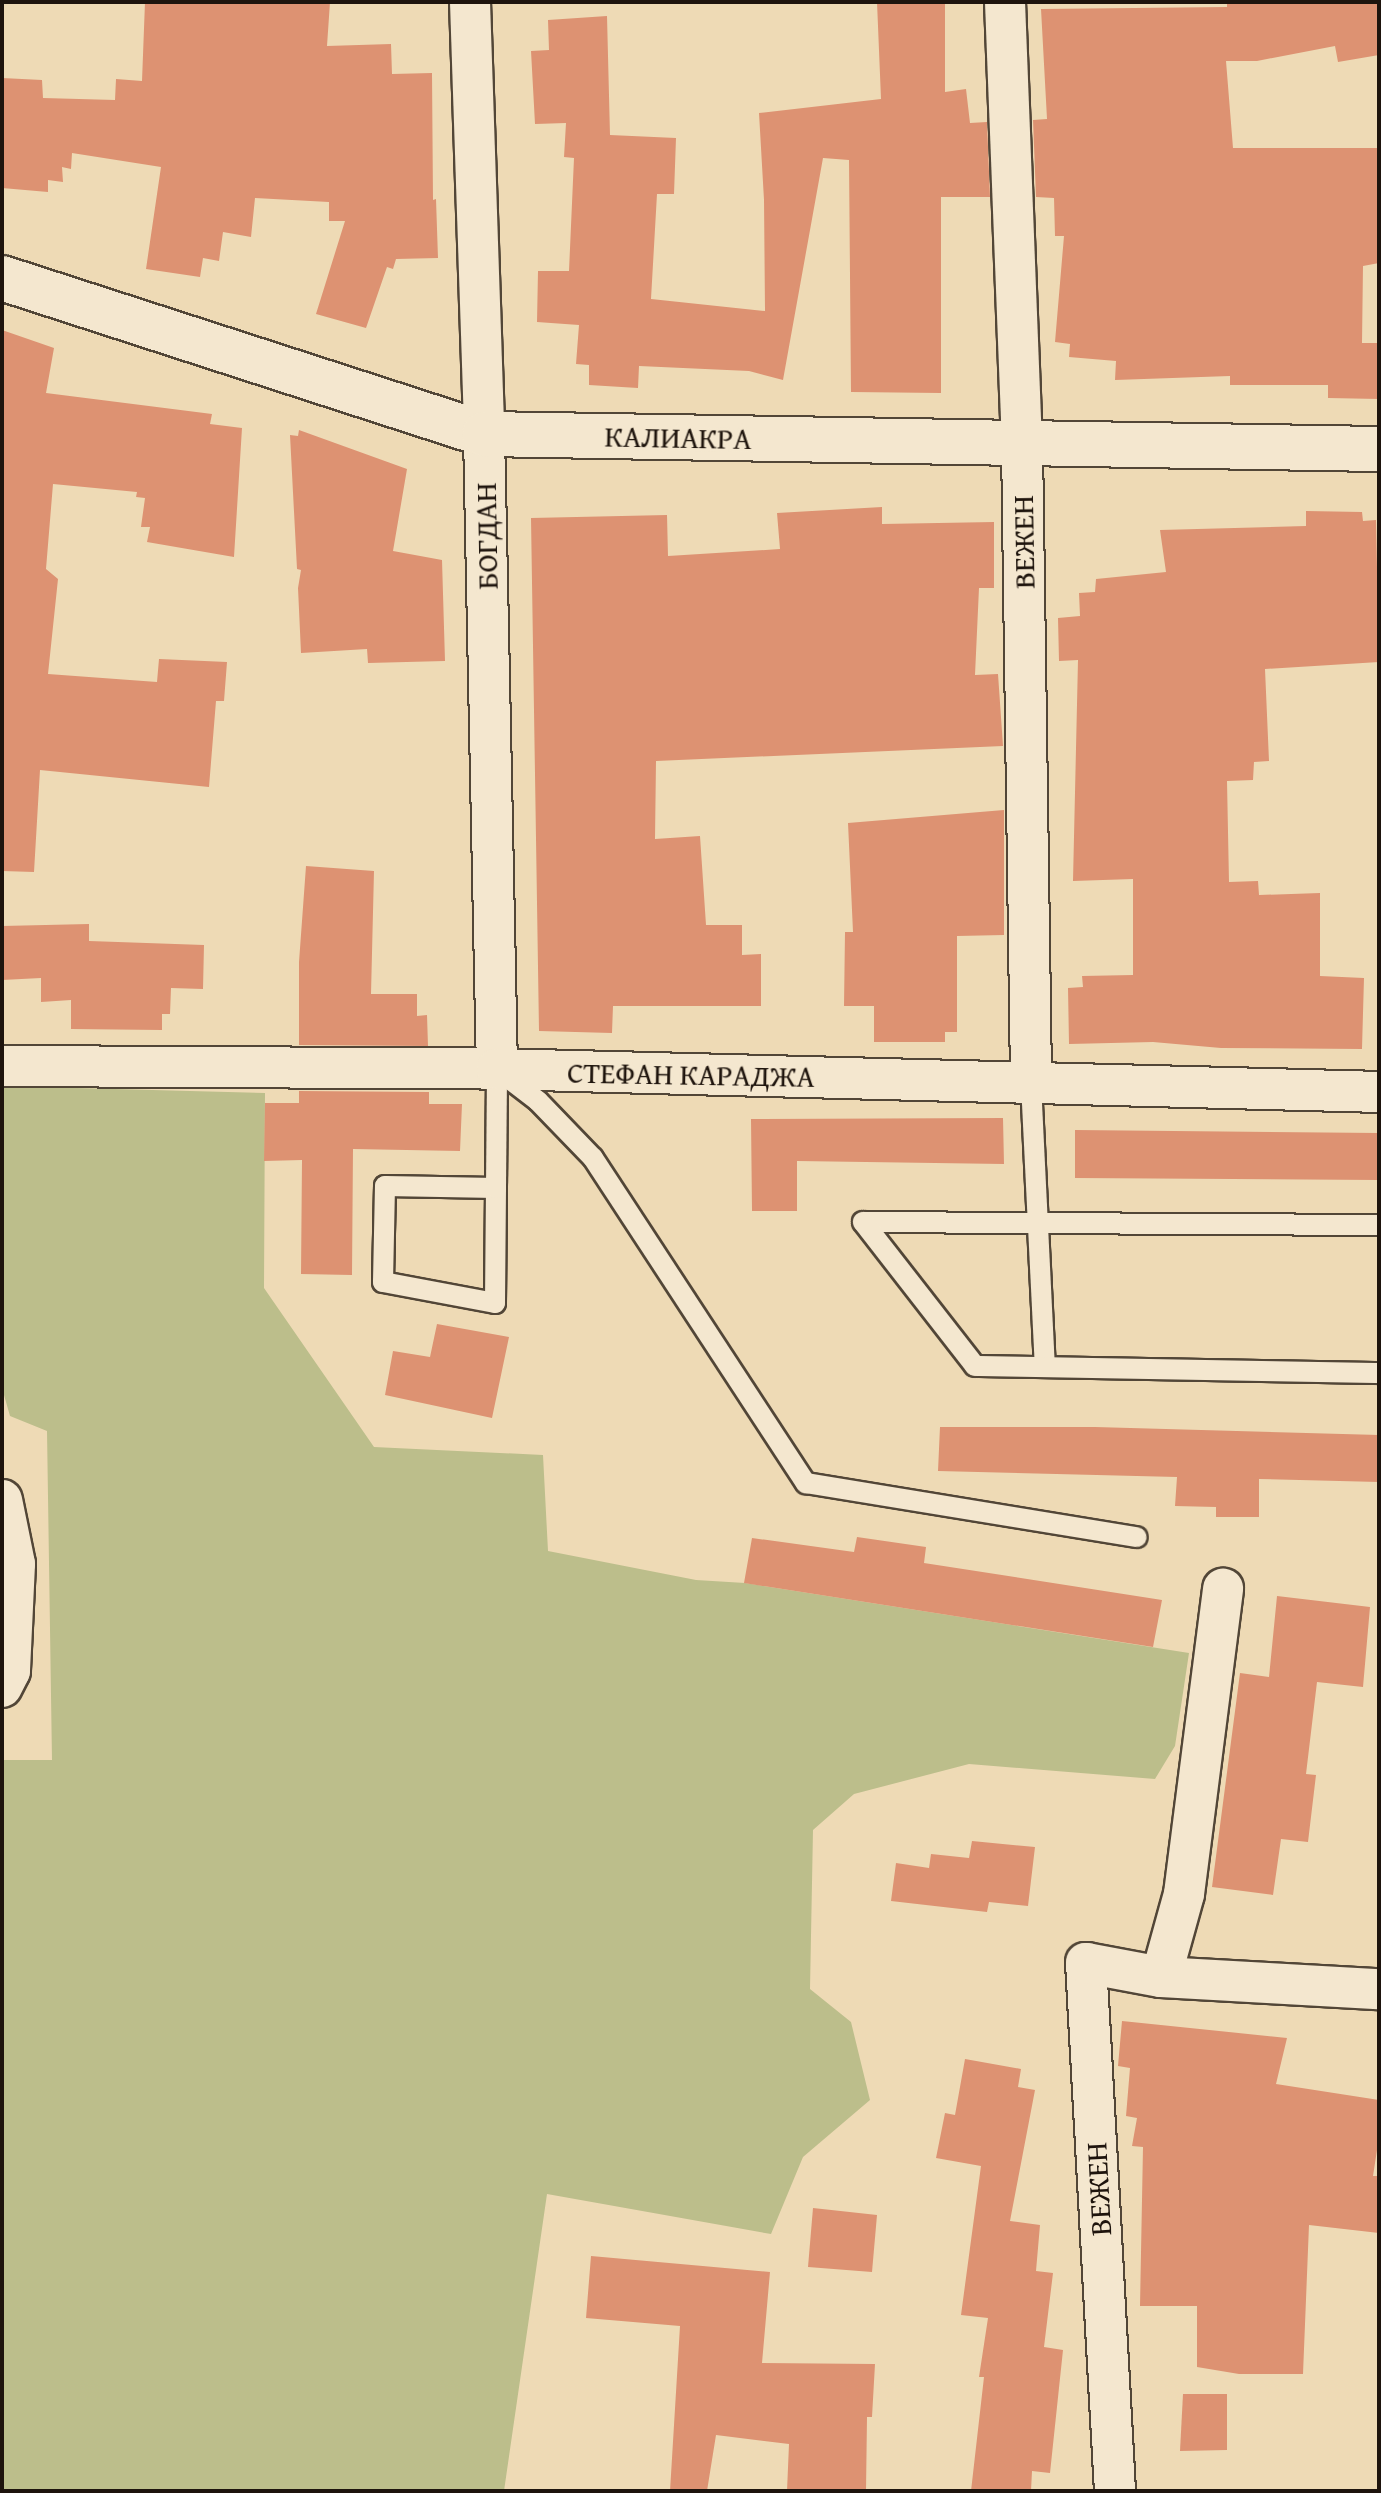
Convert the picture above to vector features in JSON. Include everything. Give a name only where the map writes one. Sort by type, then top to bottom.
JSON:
[{"type":"street","name":"БОГДАН","points":[[470,2],[484,434],[497,1069]]},
{"type":"street","name":"ВЕЖЕН","points":[[1005,2],[1022,443],[1031,1083]]},
{"type":"street","name":"КАЛИАКРА","points":[[2,278],[484,434],[1379,449]]},
{"type":"street","name":"СТЕФАН КАРАДЖА","points":[[2,1066],[497,1069],[1379,1092]]},
{"type":"street","points":[[2,1500],[15,1564],[10,1671],[2,1687]]},
{"type":"street","points":[[1161,1977],[1184,1894],[1223,1588]]},
{"type":"street","name":"ВЕЖЕН","points":[[1115,2491],[1086,1963],[1161,1977],[1379,1989]]},
{"type":"lane","points":[[496,1188],[385,1186],[383,1282],[495,1303],[496,1188],[497,1069]]},
{"type":"lane","points":[[497,1069],[538,1101],[593,1158],[806,1483],[1137,1537]]},
{"type":"lane","points":[[1031,1083],[1045,1367]]},
{"type":"lane","points":[[1379,1225],[863,1222],[975,1366],[1379,1373]]},
{"type":"green space","points":[[2,1086],[265,1093],[264,1288],[374,1447],[543,1455],[548,1551],[696,1580],[745,1583],[1189,1653],[1175,1746],[1155,1779],[969,1764],[854,1794],[813,1830],[810,1989],[851,2022],[870,2100],[803,2157],[771,2234],[547,2194],[504,2491],[2,2491],[2,1760],[52,1760],[47,1431],[10,1416],[2,1388]]},
{"type":"building","points":[[145,2],[330,2],[327,46],[391,44],[392,74],[432,73],[433,200],[436,199],[438,258],[396,259],[393,269],[387,267],[366,328],[316,314],[345,221],[329,221],[329,202],[255,198],[251,237],[223,232],[219,261],[203,258],[200,277],[146,269],[161,167],[72,153],[71,169],[62,167],[63,182],[48,180],[48,192],[2,188],[2,78],[42,80],[43,98],[115,100],[116,79],[142,81]]},
{"type":"building","points":[[877,2],[945,2],[945,92],[966,89],[970,123],[987,122],[990,197],[941,197],[941,393],[851,392],[849,160],[823,158],[783,380],[749,371],[639,366],[638,388],[589,385],[589,365],[576,364],[579,325],[537,322],[538,271],[569,271],[574,158],[564,157],[566,123],[535,124],[531,51],[549,50],[548,20],[607,16],[610,135],[676,138],[674,194],[657,194],[651,299],[765,311],[759,113],[881,99]]},
{"type":"building","points":[[1227,2],[1379,2],[1379,55],[1338,62],[1335,46],[1257,61],[1226,61],[1233,148],[1379,148],[1379,263],[1363,266],[1362,343],[1379,343],[1379,399],[1328,398],[1328,385],[1230,385],[1230,376],[1115,380],[1116,361],[1069,357],[1070,344],[1055,342],[1064,236],[1055,236],[1054,198],[1036,197],[1033,120],[1047,119],[1041,9],[1227,7]]},
{"type":"building","points":[[2,330],[54,348],[46,393],[212,414],[210,424],[242,428],[234,557],[147,542],[150,527],[141,527],[145,498],[136,497],[137,492],[53,484],[46,569],[58,579],[48,674],[157,682],[159,659],[227,662],[224,701],[216,701],[209,787],[40,770],[34,872],[2,871]]},
{"type":"building","points":[[299,430],[407,469],[393,551],[442,560],[445,661],[368,663],[367,649],[301,653],[298,588],[301,570],[297,569],[290,435],[298,436]]},
{"type":"building","points":[[882,507],[882,524],[994,522],[994,588],[979,588],[975,675],[998,674],[1003,746],[656,761],[655,839],[700,836],[706,925],[742,925],[742,955],[761,954],[761,1006],[613,1006],[612,1033],[539,1031],[531,518],[667,515],[668,556],[780,549],[777,513]]},
{"type":"building","points":[[1306,511],[1362,512],[1363,521],[1376,520],[1379,662],[1265,669],[1269,761],[1254,762],[1253,780],[1227,781],[1229,882],[1258,881],[1259,895],[1320,893],[1320,976],[1364,978],[1362,1049],[1221,1048],[1153,1042],[1069,1044],[1068,988],[1083,987],[1082,976],[1133,975],[1133,879],[1073,881],[1078,660],[1059,661],[1058,618],[1080,616],[1079,593],[1095,592],[1096,579],[1166,572],[1160,530],[1306,526]]},
{"type":"building","points":[[1004,810],[1004,935],[957,936],[957,1032],[945,1032],[945,1042],[874,1042],[874,1006],[844,1006],[845,932],[853,932],[848,823]]},
{"type":"building","points":[[306,866],[374,871],[371,994],[417,994],[417,1016],[427,1015],[428,1046],[299,1045],[299,962]]},
{"type":"building","points":[[89,924],[89,941],[204,945],[203,989],[171,988],[170,1014],[162,1014],[162,1030],[71,1029],[71,1000],[41,1002],[41,978],[2,980],[2,926]]},
{"type":"building","points":[[299,1091],[429,1092],[429,1104],[462,1104],[460,1151],[353,1149],[352,1275],[301,1274],[302,1160],[264,1161],[265,1103],[299,1103]]},
{"type":"building","points":[[1003,1118],[1004,1164],[797,1161],[797,1211],[752,1211],[751,1119]]},
{"type":"building","points":[[1075,1130],[1379,1133],[1379,1180],[1075,1178]]},
{"type":"building","points":[[437,1324],[509,1337],[492,1418],[385,1395],[393,1351],[430,1357]]},
{"type":"building","points":[[940,1427],[1095,1427],[1379,1435],[1379,1482],[1259,1479],[1259,1517],[1216,1517],[1216,1507],[1175,1506],[1177,1477],[938,1471]]},
{"type":"building","points":[[857,1537],[926,1547],[924,1563],[1162,1600],[1153,1647],[744,1583],[752,1538],[854,1552]]},
{"type":"building","points":[[1277,1596],[1370,1607],[1363,1687],[1317,1682],[1306,1774],[1316,1775],[1308,1842],[1281,1839],[1273,1895],[1212,1887],[1240,1673],[1269,1677]]},
{"type":"building","points":[[972,1841],[1035,1847],[1028,1906],[989,1902],[987,1912],[891,1901],[896,1863],[929,1868],[931,1854],[969,1858]]},
{"type":"building","points":[[1122,2021],[1287,2038],[1276,2084],[1379,2100],[1379,2137],[1373,2176],[1379,2176],[1379,2233],[1309,2225],[1303,2374],[1239,2374],[1197,2367],[1197,2306],[1140,2306],[1143,2147],[1132,2146],[1137,2118],[1126,2116],[1130,2068],[1118,2066]]},
{"type":"building","points":[[965,2059],[1021,2069],[1018,2087],[1035,2090],[1010,2221],[1040,2225],[1036,2271],[1053,2273],[1044,2347],[1063,2350],[1050,2473],[1032,2471],[1031,2491],[971,2491],[984,2377],[979,2377],[988,2318],[961,2315],[981,2166],[936,2158],[945,2113],[955,2115]]},
{"type":"building","points":[[813,2208],[877,2215],[872,2272],[808,2267]]},
{"type":"building","points":[[591,2256],[770,2272],[762,2363],[875,2364],[872,2417],[867,2417],[866,2491],[787,2491],[789,2444],[716,2435],[707,2491],[670,2491],[680,2326],[586,2318]]},
{"type":"building","points":[[1183,2394],[1227,2394],[1227,2450],[1180,2451]]}]
